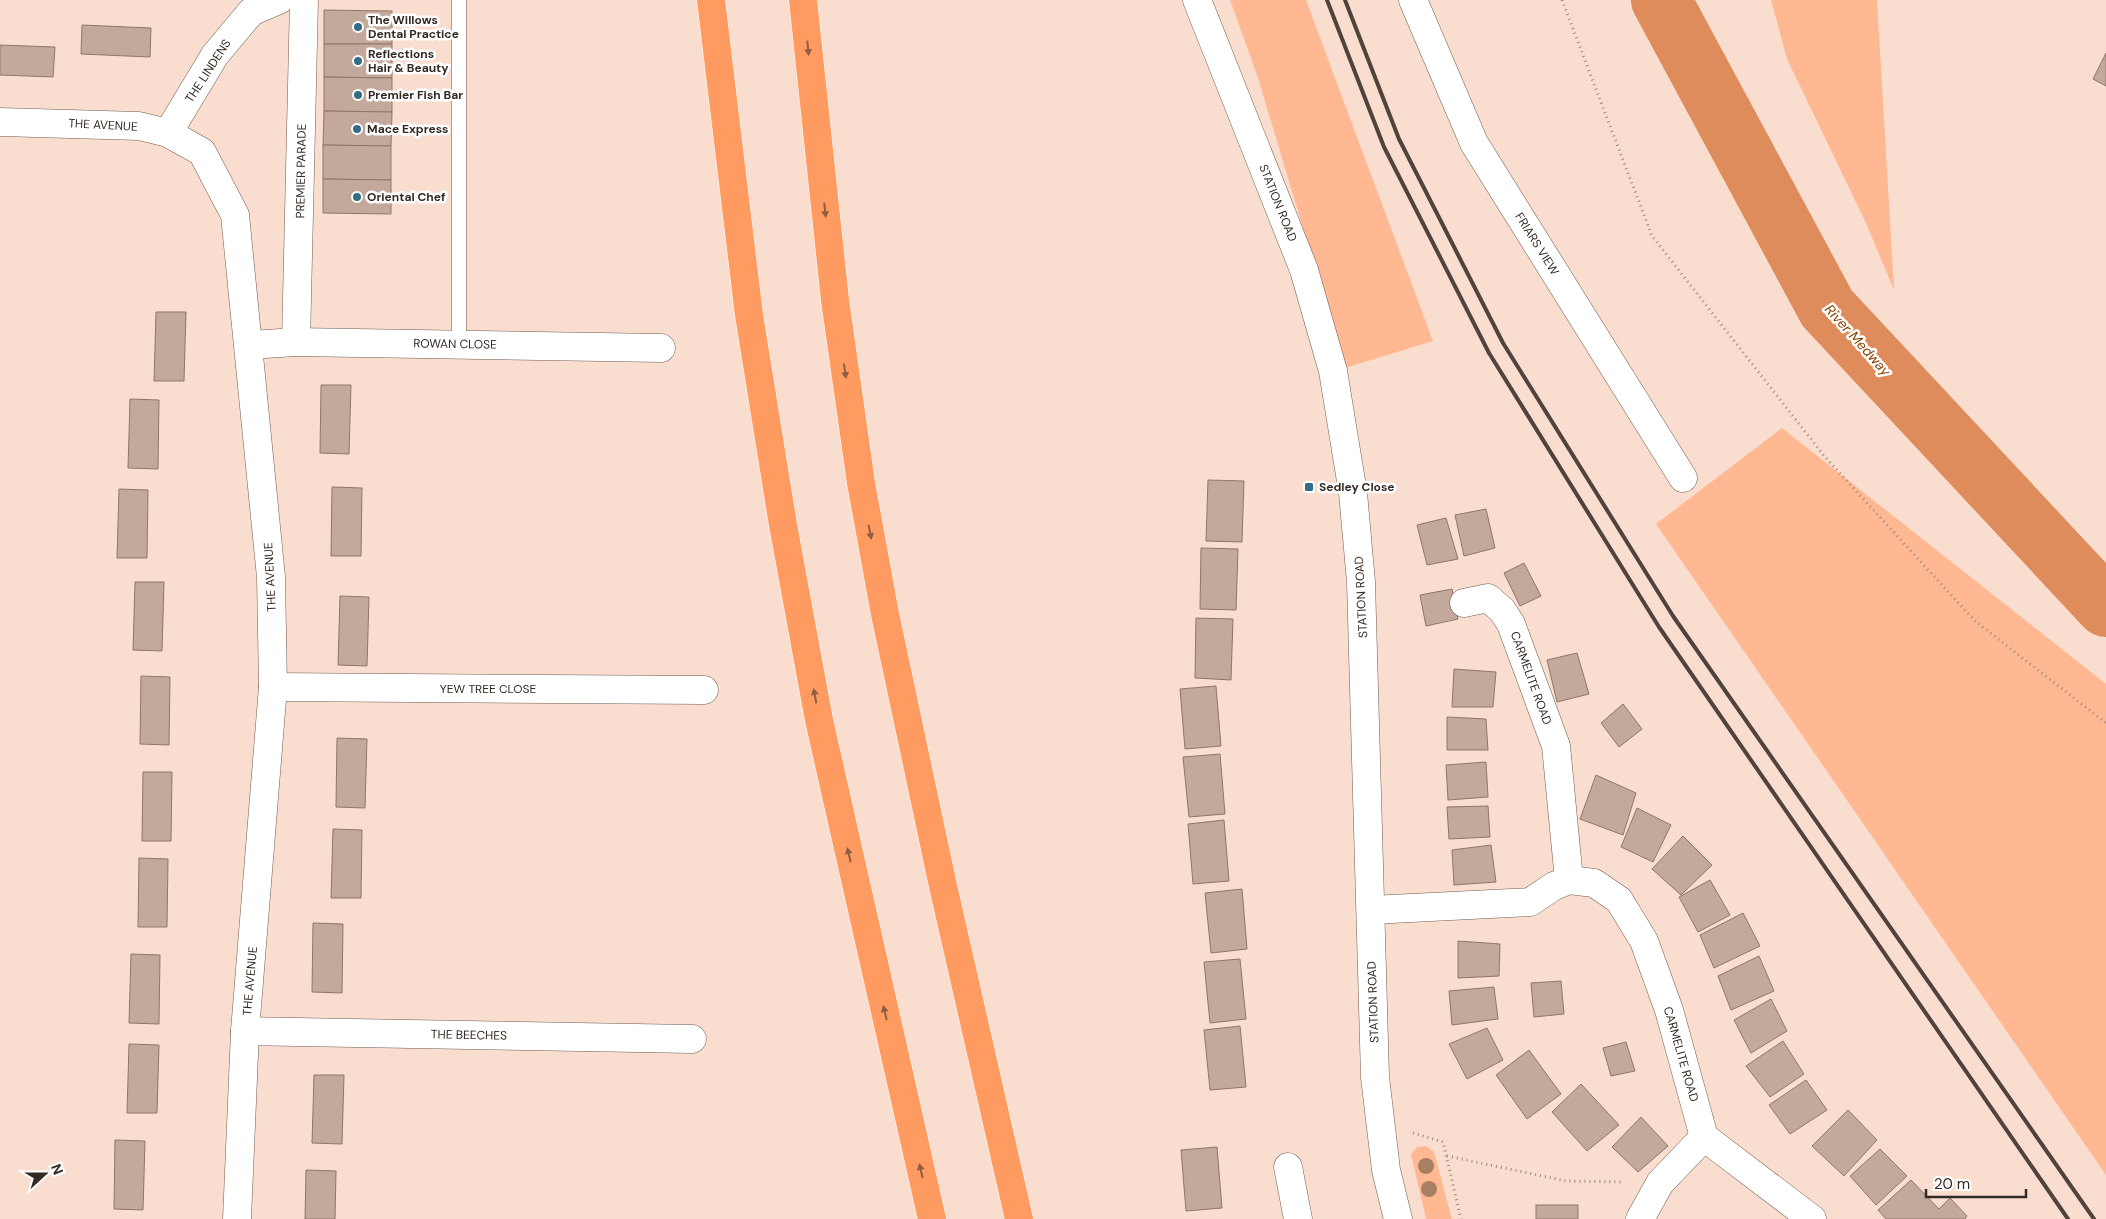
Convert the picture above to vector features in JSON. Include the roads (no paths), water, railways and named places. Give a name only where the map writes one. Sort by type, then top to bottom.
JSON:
[{"type":"highway","points":[[712,0],[749,315],[785,534],[819,720],[932,1219]]},
{"type":"highway","points":[[803,0],[835,300],[861,483],[886,614],[941,877],[1019,1219]]},
{"type":"street","name":"THE LINDENS","points":[[168,133],[215,55],[251,12],[279,0]]},
{"type":"street","name":"PREMIER PARADE","points":[[296,342],[304,0]]},
{"type":"street","name":"STATION ROAD","points":[[1197,0],[1304,270],[1332,371],[1352,493],[1361,582],[1375,1077],[1386,1170],[1398,1219]]},
{"type":"street","name":"FRIARS VIEW","points":[[1413,0],[1474,142],[1683,478]]},
{"type":"street","name":"THE AVENUE","points":[[0,122],[139,126],[168,133],[202,152],[235,215],[271,577],[273,687],[246,1031],[237,1219]]},
{"type":"street","name":"ROWAN CLOSE","points":[[249,344],[296,342],[459,343],[661,348]]},
{"type":"street","name":"CARMELITE ROAD","points":[[1464,603],[1488,598],[1502,610],[1511,624],[1556,746],[1569,880],[1594,884],[1620,900],[1644,940],[1669,1010],[1704,1137]]},
{"type":"street","name":"YEW TREE CLOSE","points":[[273,687],[704,690]]},
{"type":"street","points":[[1371,910],[1530,902],[1554,886],[1569,880]]},
{"type":"street","name":"THE BEECHES","points":[[246,1031],[692,1039]]},
{"type":"street","points":[[1640,1219],[1660,1183],[1704,1137],[1812,1219]]},
{"type":"street","points":[[1288,1167],[1298,1219]]},
{"type":"lane","points":[[459,0],[459,343]]},
{"type":"waterway","name":"River Medway","points":[[1661,0],[1827,308],[2106,607]]},
{"type":"railway","points":[[1327,0],[1384,147],[1489,353],[1659,627],[2068,1219]]},
{"type":"railway","points":[[1345,0],[1399,139],[1503,343],[1673,616],[2094,1219]]},
{"type":"place","name":"The Willows Dental Practice","points":[[358,27]]},
{"type":"place","name":"Reflections Hair & Beauty","points":[[358,61]]},
{"type":"place","name":"Premier Fish Bar","points":[[358,95]]},
{"type":"place","name":"Mace Express","points":[[357,129]]},
{"type":"place","name":"Oriental Chef","points":[[357,197]]},
{"type":"place","name":"Sedley Close","points":[[1309,487]]}]
